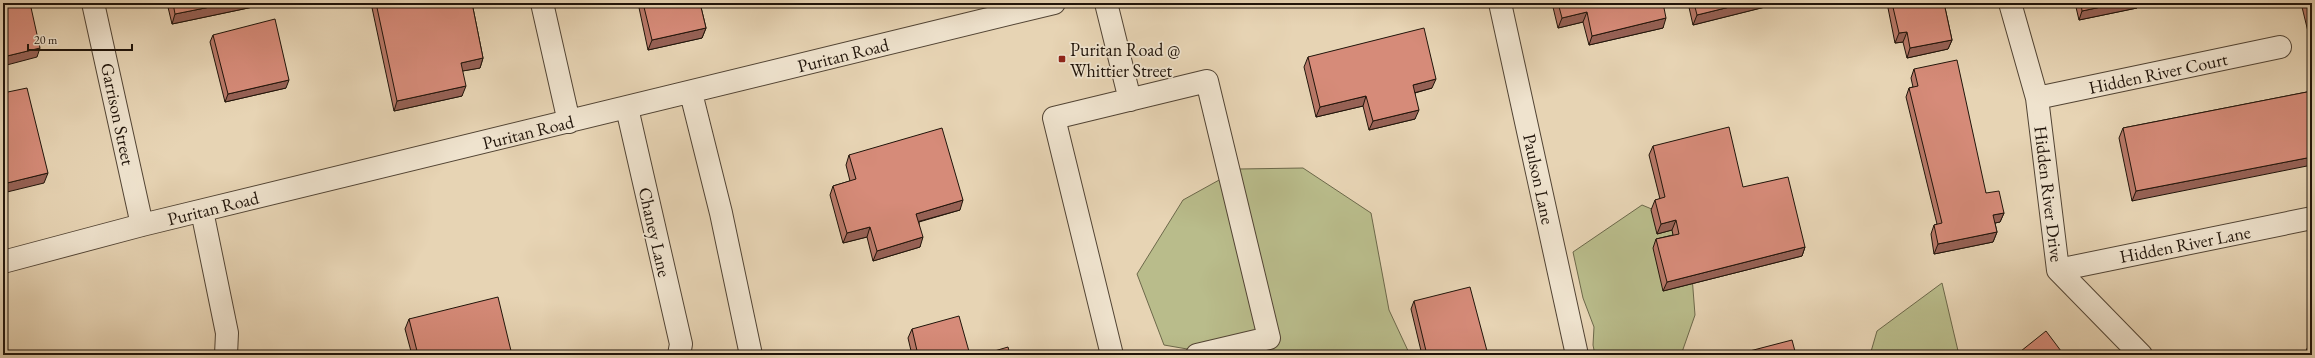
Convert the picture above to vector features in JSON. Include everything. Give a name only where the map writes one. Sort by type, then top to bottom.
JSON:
[{"type":"street","name":"Garrison Street","points":[[93,3],[142,225]]},
{"type":"street","points":[[542,3],[569,122]]},
{"type":"street","name":"Puritan Road","points":[[3,262],[142,225],[691,93],[977,12],[1054,3]]},
{"type":"street","points":[[1106,3],[1130,100]]},
{"type":"street","name":"Paulson Lane","points":[[1500,3],[1577,355]]},
{"type":"street","name":"Hidden River Drive","points":[[2010,3],[2037,98],[2058,270],[2141,355]]},
{"type":"street","name":"Hidden River Court","points":[[2037,98],[2280,48]]},
{"type":"street","points":[[1112,355],[1054,118],[1207,81],[1269,338],[1197,355]]},
{"type":"street","points":[[691,93],[721,212],[751,355]]},
{"type":"street","name":"Chaney Lane","points":[[627,108],[681,344],[679,355]]},
{"type":"street","points":[[202,211],[227,333],[226,355]]},
{"type":"street","name":"Hidden River Lane","points":[[2058,270],[2312,218]]},
{"type":"green space","points":[[1303,168],[1371,213],[1389,310],[1410,355],[1222,355],[1164,345],[1137,274],[1183,200],[1239,169]]},
{"type":"green space","points":[[1642,205],[1688,224],[1695,315],[1681,355],[1595,355],[1593,345],[1594,327],[1583,298],[1573,252]]},
{"type":"green space","points":[[1942,283],[1959,355],[1870,355],[1877,331]]},
{"type":"building","points":[[3,3],[30,3],[40,48],[3,57]]},
{"type":"building","points":[[173,3],[230,3],[175,14]]},
{"type":"building","points":[[376,3],[472,3],[483,58],[461,63],[466,86],[397,101]]},
{"type":"building","points":[[643,3],[700,3],[706,28],[652,40]]},
{"type":"building","points":[[1558,3],[1663,3],[1666,18],[1592,36],[1587,12],[1562,18]]},
{"type":"building","points":[[1694,3],[1746,3],[1697,15]]},
{"type":"building","points":[[1892,3],[1944,3],[1952,40],[1910,48],[1907,32],[1899,33]]},
{"type":"building","points":[[2081,3],[2120,3],[2082,11]]},
{"type":"building","points":[[2307,3],[2312,3],[2312,23]]},
{"type":"building","points":[[275,19],[289,80],[228,94],[213,35]]},
{"type":"building","points":[[1424,28],[1436,79],[1413,85],[1419,110],[1373,121],[1366,96],[1320,107],[1308,57]]},
{"type":"building","points":[[1957,60],[1986,193],[1999,191],[2004,213],[1993,215],[1997,232],[1938,244],[1934,225],[1942,223],[1909,88],[1918,86],[1914,69]]},
{"type":"building","points":[[27,88],[48,173],[3,184],[3,93]]},
{"type":"building","points":[[2312,91],[2312,157],[2136,191],[2123,128]]},
{"type":"building","points":[[1729,127],[1743,187],[1788,177],[1805,247],[1667,282],[1656,239],[1679,234],[1676,220],[1661,224],[1655,200],[1665,197],[1653,146]]},
{"type":"building","points":[[942,128],[963,200],[916,214],[923,237],[877,251],[870,227],[847,233],[833,186],[856,179],[849,155]]},
{"type":"building","points":[[1470,287],[1487,351],[1482,353],[1482,355],[1427,355],[1414,301]]},
{"type":"building","points":[[498,297],[512,355],[418,355],[409,319]]},
{"type":"building","points":[[959,316],[970,355],[918,355],[912,329]]},
{"type":"building","points":[[2046,331],[2064,355],[2016,355]]},
{"type":"building","points":[[2312,338],[2312,355],[2304,355]]},
{"type":"building","points":[[1792,340],[1796,355],[1743,355],[1742,353]]},
{"type":"building","points":[[1008,347],[1010,355],[981,355]]},
{"type":"place","name":"Puritan Road @ Whittier Street","points":[[1062,59]]}]
